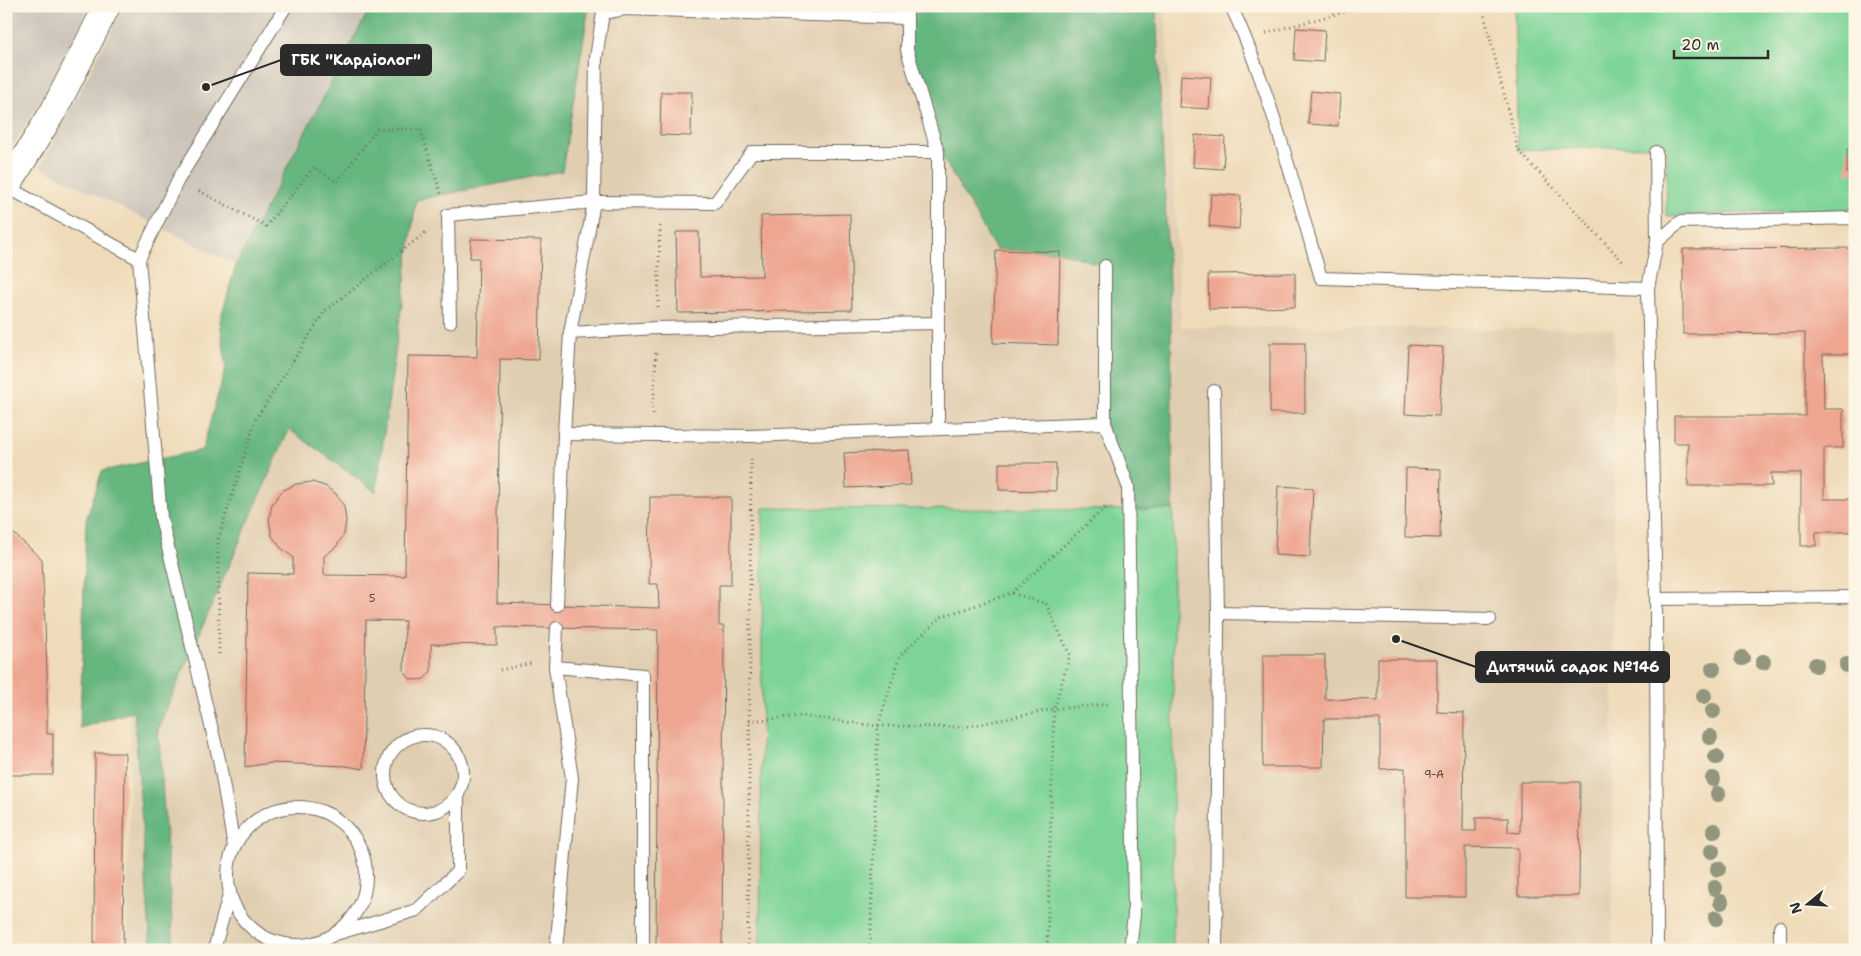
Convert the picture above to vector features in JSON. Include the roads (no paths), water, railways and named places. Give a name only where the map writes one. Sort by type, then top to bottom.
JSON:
[{"type":"street","points":[[7,188],[54,110],[107,6]]},
{"type":"lane","points":[[234,847],[219,759],[161,518],[139,259],[178,180],[286,6]]},
{"type":"lane","points":[[1231,6],[1246,38],[1278,133],[1321,278],[1648,288]]},
{"type":"lane","points":[[557,605],[570,333],[594,202],[596,58],[603,13],[625,9],[907,12],[907,50],[938,152],[938,429]]},
{"type":"lane","points":[[450,322],[448,215],[594,202],[715,204],[752,152],[938,152]]},
{"type":"lane","points":[[1656,152],[1657,242],[1648,288],[1656,599],[1657,950]]},
{"type":"lane","points":[[7,188],[139,259]]},
{"type":"lane","points":[[1657,242],[1680,222],[1855,218]]},
{"type":"lane","points":[[1105,266],[1105,423],[1128,486],[1134,914],[1130,950]]},
{"type":"lane","points":[[570,333],[657,328],[938,324]]},
{"type":"lane","points":[[1214,391],[1218,613],[1216,950]]},
{"type":"lane","points":[[564,434],[751,436],[1105,423]]},
{"type":"lane","points":[[1656,599],[1855,597]]},
{"type":"lane","points":[[1218,613],[1490,619]]},
{"type":"lane","points":[[556,628],[555,666],[572,778],[556,950]]},
{"type":"lane","points":[[555,666],[643,675],[644,950]]},
{"type":"lane","points":[[336,934],[353,917],[364,897],[367,874],[364,859],[362,851],[350,831],[332,816],[311,808],[287,807],[265,814],[247,828],[234,847],[228,869],[230,892],[237,911],[250,927],[266,938],[286,947],[301,946],[316,943],[336,934],[416,910],[458,871],[458,794],[463,782],[463,769],[459,757],[452,746],[442,739],[430,735],[417,735],[395,747],[388,758],[384,771],[385,784],[391,796],[400,806],[412,812],[425,814],[439,811],[450,804],[458,794]]},
{"type":"lane","points":[[214,950],[230,892]]},
{"type":"lane","points":[[1780,926],[1780,950]]},
{"type":"place","name":"ГБК \"Кардіолог\"","points":[[206,87]]},
{"type":"place","name":"Дитячий садок №146","points":[[1396,639]]}]
